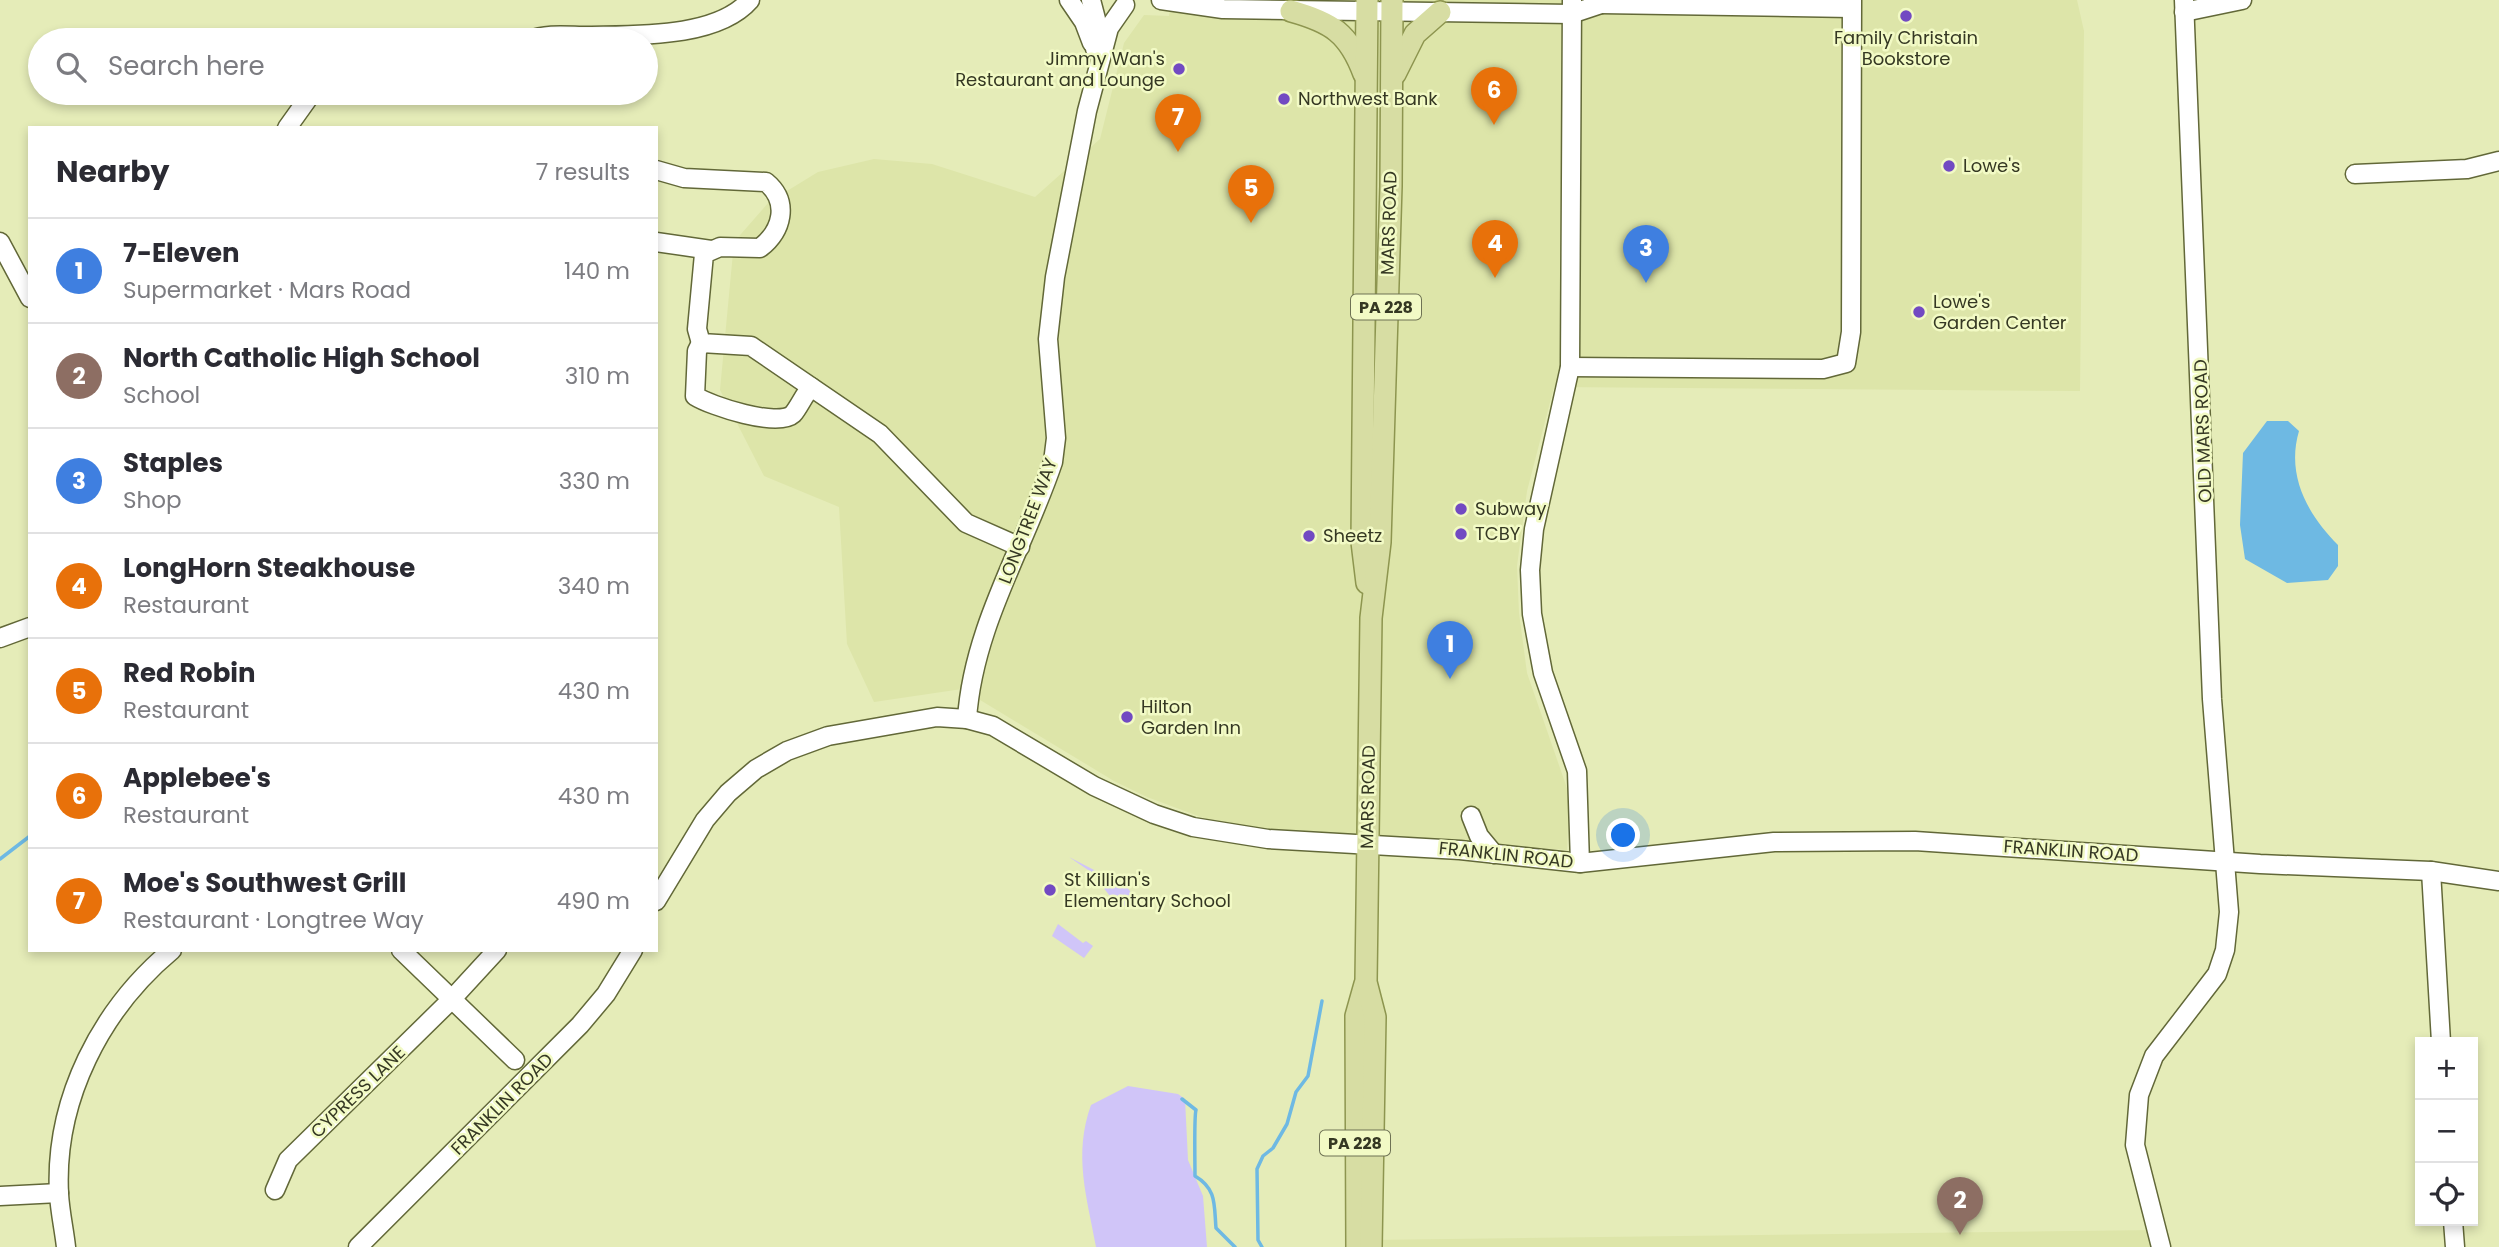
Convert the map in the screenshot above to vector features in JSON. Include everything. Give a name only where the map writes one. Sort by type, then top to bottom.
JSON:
[{"type":"main road","name":"MARS ROAD","points":[[1367,5],[1362,542],[1371,613]]},
{"type":"main road","name":"MARS ROAD","points":[[1371,1247],[1375,1017],[1366,982],[1367,844],[1371,613],[1380,542],[1392,6]]},
{"type":"main road","points":[[1291,10],[1324,21],[1342,34],[1354,51],[1367,80]]},
{"type":"main road","points":[[1391,82],[1415,34],[1440,12]]},
{"type":"main road","name":"MARS ROAD","points":[[1357,1247],[1356,1016],[1366,982]]},
{"type":"street","points":[[658,32],[713,24],[739,12],[750,0]]},
{"type":"street","points":[[1069,0],[1084,22],[1094,51]]},
{"type":"street","points":[[1087,111],[1096,19],[1092,0]]},
{"type":"street","points":[[1092,0],[1111,7],[1132,2]]},
{"type":"street","points":[[1161,0],[1223,9],[1291,10],[1367,5],[1440,12],[1537,13],[1595,2],[1852,4],[1851,332],[1846,363],[1823,369],[1570,367]]},
{"type":"street","points":[[2184,6],[2242,0]]},
{"type":"street","points":[[1087,111],[1109,28],[1132,2]]},
{"type":"street","name":"OLD MARS ROAD","points":[[2161,1247],[2135,1145],[2139,1095],[2154,1056],[2208,987],[2222,961],[2229,912],[2212,699],[2184,6]]},
{"type":"street","points":[[1572,7],[1570,367],[1534,529],[1530,570],[1532,614],[1543,673],[1577,771],[1580,863]]},
{"type":"street","points":[[1537,13],[1560,30],[1571,51]]},
{"type":"street","points":[[287,126],[303,105]]},
{"type":"street","name":"LONGTREE WAY","points":[[967,719],[969,690],[978,647],[1020,547],[1055,452],[1048,339],[1055,277],[1087,111]]},
{"type":"street","points":[[2355,174],[2467,169],[2499,161]]},
{"type":"street","points":[[658,171],[684,178],[766,182],[776,190],[781,217],[773,238],[760,248],[720,247],[704,254],[697,329],[701,343],[697,351],[695,396],[710,405],[780,420],[793,413],[811,387]]},
{"type":"street","points":[[0,242],[28,294]]},
{"type":"street","points":[[658,242],[711,250]]},
{"type":"street","points":[[701,343],[751,346],[880,434],[966,523],[1020,547]]},
{"type":"street","points":[[0,638],[28,627]]},
{"type":"street","name":"FRANKLIN ROAD","points":[[658,898],[705,820],[728,793],[777,757],[828,736],[894,722],[937,717],[967,719],[993,726],[1115,796],[1154,814],[1193,827],[1271,839],[1466,851],[1580,863],[1774,842],[1839,840],[1958,843],[2225,861],[2431,871],[2499,881]]},
{"type":"street","points":[[1466,851],[1471,816],[1479,836],[1494,854]]},
{"type":"street","points":[[2431,871],[2441,1037]]},
{"type":"street","points":[[66,1247],[59,1193],[65,1124],[88,1055],[132,989],[170,952]]},
{"type":"street","points":[[403,952],[514,1059],[543,1063]]},
{"type":"street","name":"CYPRESS LANE","points":[[275,1190],[288,1160],[451,1000],[495,952]]},
{"type":"street","name":"FRANKLIN ROAD","points":[[358,1247],[543,1063],[606,994],[631,952]]},
{"type":"street","points":[[514,1059],[516,1090]]},
{"type":"street","points":[[0,1195],[59,1193]]},
{"type":"street","points":[[2453,1226],[2455,1247]]},
{"type":"shaded area","points":[[1171,0],[2077,0],[2084,31],[2080,391],[1554,387],[1527,491],[1517,566],[1519,613],[1527,673],[1569,794],[1567,850],[1267,829],[1209,820],[1147,797],[1114,781],[962,689],[874,702],[847,644],[839,507],[764,476],[720,390],[734,242],[769,202],[818,172],[874,159],[932,164],[1035,197],[1100,139],[1124,43],[1144,15],[1169,16]]},
{"type":"shaded area","points":[[1069,857],[1127,887],[1132,894],[1131,901],[1125,906],[1117,905],[1091,872]]},
{"type":"shaded area","points":[[1058,924],[1083,943],[1086,941],[1093,946],[1084,958],[1052,936]]},
{"type":"shaded area","points":[[1128,1086],[1178,1094],[1185,1099],[1188,1160],[1203,1196],[1207,1247],[1096,1247],[1083,1176],[1086,1123],[1091,1105]]},
{"type":"shaded area","points":[[2156,1230],[2161,1247],[1371,1247],[1371,1240]]},
{"type":"water","points":[[2267,421],[2288,421],[2299,431],[2295,463],[2302,493],[2317,520],[2338,545],[2338,566],[2328,580],[2287,583],[2245,559],[2240,525],[2243,453]]},
{"type":"waterway","points":[[0,859],[28,838]]},
{"type":"waterway","points":[[1262,1247],[1258,1240],[1257,1169],[1263,1156],[1273,1148],[1287,1124],[1296,1092],[1308,1076],[1322,1001]]},
{"type":"waterway","points":[[1182,1099],[1196,1110],[1195,1176],[1211,1192],[1216,1228],[1235,1247]]},
{"type":"place","name":"Family Christain Bookstore","points":[[1906,16]]},
{"type":"place","name":"Jimmy Wan's Restaurant and Lounge","points":[[1179,69]]},
{"type":"place","name":"Northwest Bank","points":[[1284,99]]},
{"type":"place","name":"Applebee's","points":[[1494,125]]},
{"type":"place","name":"Moe's Southwest Grill","points":[[1178,152]]},
{"type":"place","name":"Lowe's","points":[[1949,166]]},
{"type":"place","name":"Red Robin","points":[[1251,223]]},
{"type":"place","name":"LongHorn Steakhouse","points":[[1495,278]]},
{"type":"place","name":"Staples","points":[[1646,283]]},
{"type":"place","name":"Lowe's Garden Center","points":[[1919,312]]},
{"type":"place","name":"Subway","points":[[1461,509]]},
{"type":"place","name":"TCBY","points":[[1461,534]]},
{"type":"place","name":"Sheetz","points":[[1309,536]]},
{"type":"place","name":"7-Eleven","points":[[1450,679]]},
{"type":"place","name":"Hilton Garden Inn","points":[[1127,717]]},
{"type":"place","name":"St Killian's Elementary School","points":[[1050,890]]},
{"type":"place","name":"North Catholic High School","points":[[1960,1235]]}]
